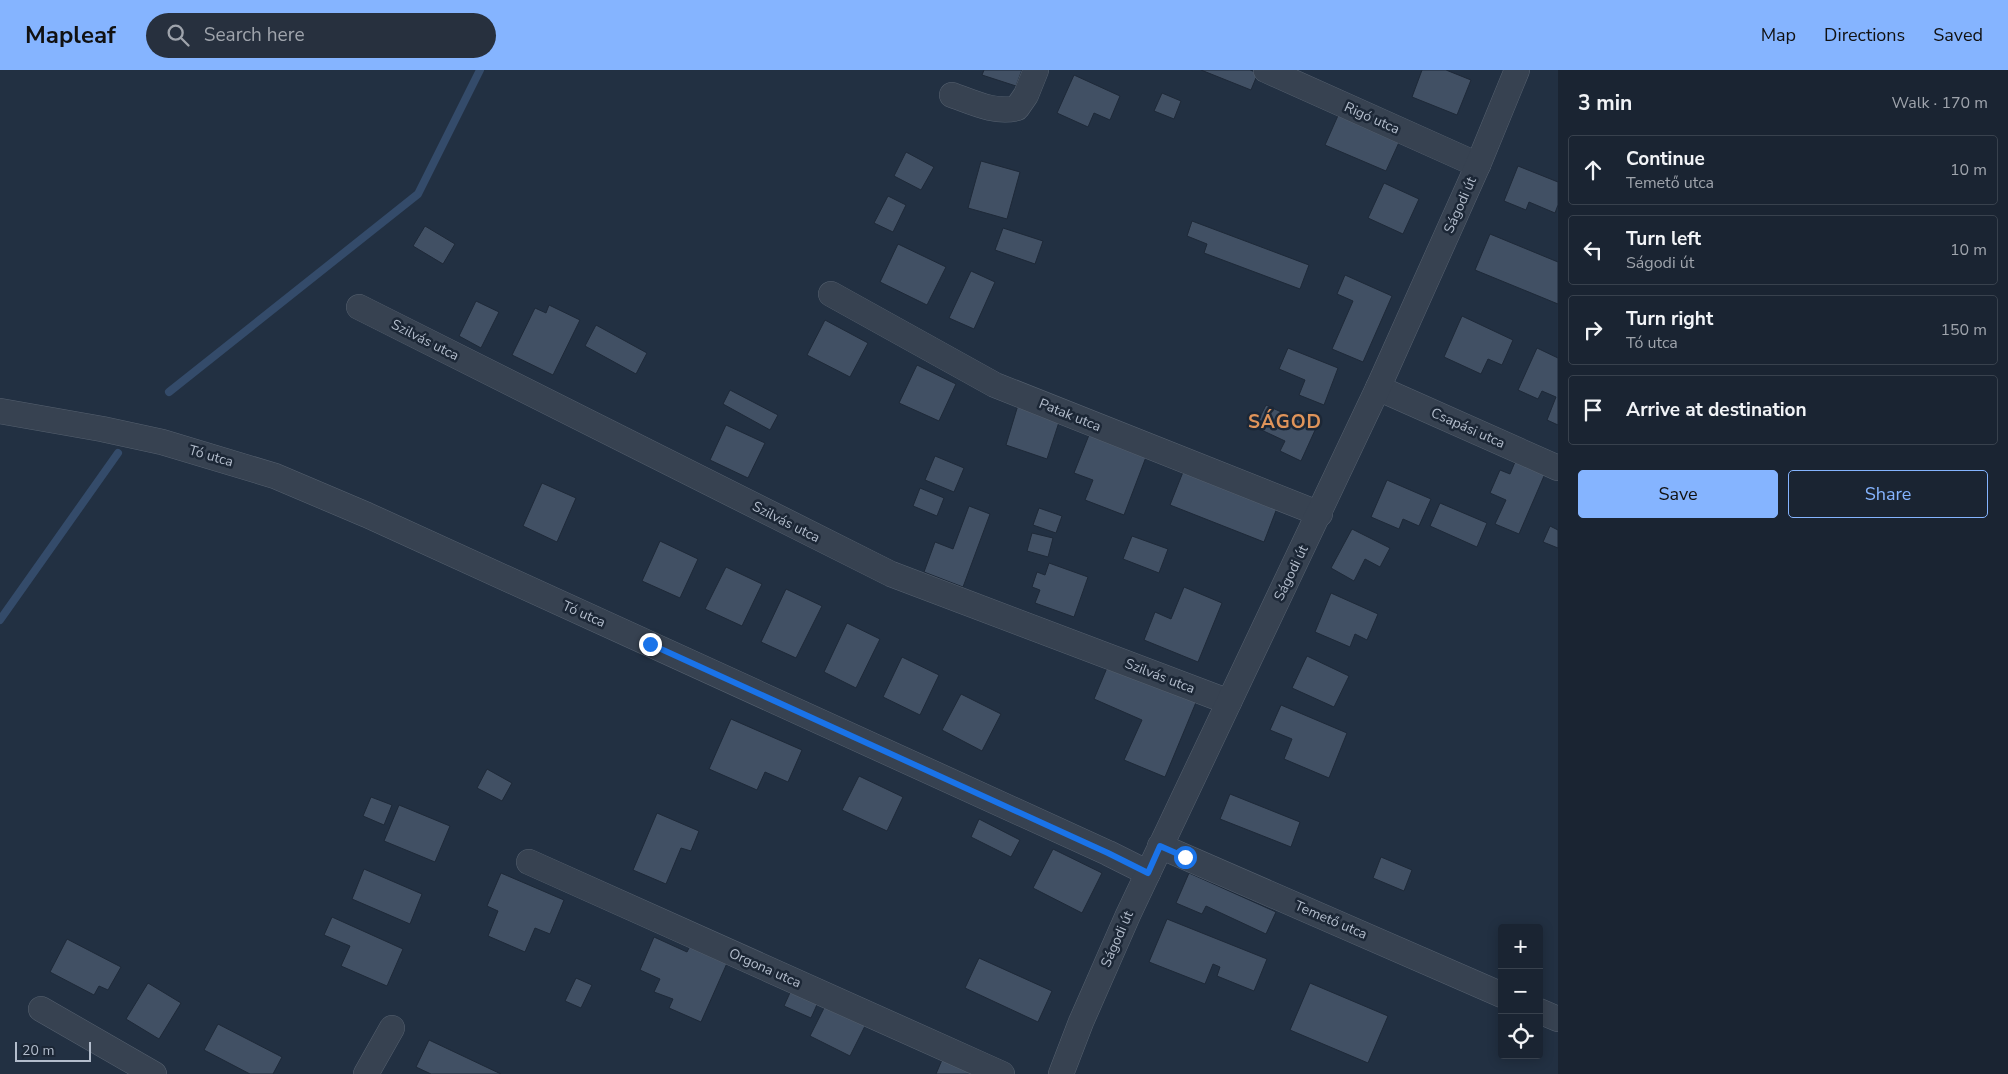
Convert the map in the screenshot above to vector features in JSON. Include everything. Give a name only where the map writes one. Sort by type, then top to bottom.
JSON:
[{"type":"street","points":[[952,95],[991,108],[1007,111],[1017,108],[1026,95],[1036,70]]},
{"type":"street","name":"Rigó utca","points":[[1266,70],[1478,165]]},
{"type":"street","name":"Ságodi út","points":[[1061,1074],[1094,991],[1160,846],[1320,514],[1378,388],[1478,165],[1517,70]]},
{"type":"street","name":"Patak utca","points":[[831,294],[995,385],[1320,514]]},
{"type":"street","name":"Szilvás utca","points":[[359,307],[891,574],[1229,702]]},
{"type":"street","name":"Csapási utca","points":[[1378,388],[1558,468]]},
{"type":"street","name":"Tó utca","points":[[0,411],[162,442],[275,476],[367,515],[1108,853],[1148,873]]},
{"type":"street","name":"Temető utca","points":[[1160,846],[1498,993]]},
{"type":"street","name":"Orgona utca","points":[[528,862],[1002,1074]]},
{"type":"street","points":[[41,1009],[154,1074]]},
{"type":"street","points":[[1543,1013],[1558,1019]]},
{"type":"street","points":[[366,1074],[392,1028]]},
{"type":"building","points":[[984,70],[1022,70],[1016,86],[982,75]]},
{"type":"building","points":[[1201,70],[1250,70],[1258,73],[1251,90]]},
{"type":"building","points":[[1422,70],[1446,70],[1471,80],[1457,115],[1412,97]]},
{"type":"building","points":[[1074,75],[1120,96],[1110,120],[1094,113],[1088,127],[1057,113]]},
{"type":"building","points":[[1162,93],[1181,101],[1174,119],[1154,111]]},
{"type":"building","points":[[1340,111],[1401,138],[1386,171],[1325,145]]},
{"type":"building","points":[[906,152],[934,167],[921,190],[894,176]]},
{"type":"building","points":[[981,161],[1020,172],[1007,219],[968,208]]},
{"type":"building","points":[[1518,166],[1558,182],[1558,205],[1555,213],[1529,202],[1526,210],[1504,201]]},
{"type":"building","points":[[1384,183],[1419,199],[1403,234],[1368,218]]},
{"type":"building","points":[[888,196],[906,205],[893,232],[874,223]]},
{"type":"building","points":[[1192,221],[1309,265],[1300,289],[1204,253],[1207,244],[1187,236]]},
{"type":"building","points":[[425,226],[455,244],[443,264],[413,246]]},
{"type":"building","points":[[1003,228],[1043,241],[1035,264],[995,250]]},
{"type":"building","points":[[1490,234],[1558,262],[1558,304],[1475,270]]},
{"type":"building","points":[[898,244],[946,267],[927,305],[880,282]]},
{"type":"building","points":[[971,271],[995,282],[974,329],[949,318]]},
{"type":"building","points":[[1345,275],[1392,296],[1363,362],[1332,349],[1353,301],[1337,294]]},
{"type":"building","points":[[476,301],[499,312],[481,348],[459,336]]},
{"type":"building","points":[[549,305],[580,320],[553,375],[512,355],[535,308],[546,313]]},
{"type":"building","points":[[1462,316],[1513,340],[1502,365],[1488,359],[1481,374],[1444,357]]},
{"type":"building","points":[[825,320],[868,343],[850,377],[807,355]]},
{"type":"building","points":[[596,325],[647,353],[636,374],[585,346]]},
{"type":"building","points":[[1288,348],[1338,368],[1324,405],[1299,395],[1305,380],[1279,369]]},
{"type":"building","points":[[1537,348],[1558,358],[1558,425],[1547,420],[1556,397],[1542,391],[1538,399],[1518,390]]},
{"type":"building","points":[[917,365],[956,384],[939,421],[899,403]]},
{"type":"building","points":[[730,390],[778,415],[770,430],[723,404]]},
{"type":"building","points":[[1018,405],[1060,419],[1047,459],[1006,445]]},
{"type":"building","points":[[1266,405],[1316,428],[1301,461],[1280,451],[1285,441],[1255,427]]},
{"type":"building","points":[[726,425],[765,443],[748,478],[710,460]]},
{"type":"building","points":[[1089,435],[1146,457],[1124,515],[1085,500],[1093,480],[1074,473]]},
{"type":"building","points":[[935,456],[964,468],[954,492],[925,480]]},
{"type":"building","points":[[1517,457],[1547,469],[1519,534],[1495,524],[1506,500],[1490,493],[1500,470],[1510,474]]},
{"type":"building","points":[[1183,472],[1277,508],[1264,542],[1170,505]]},
{"type":"building","points":[[1387,480],[1431,499],[1419,526],[1403,519],[1399,529],[1371,517]]},
{"type":"building","points":[[542,483],[576,498],[557,542],[523,526]]},
{"type":"building","points":[[920,488],[944,498],[937,516],[913,506]]},
{"type":"building","points":[[1440,503],[1487,523],[1477,547],[1430,526]]},
{"type":"building","points":[[969,506],[990,514],[963,587],[924,572],[935,542],[953,549]]},
{"type":"building","points":[[1039,508],[1062,516],[1056,533],[1033,525]]},
{"type":"building","points":[[1550,526],[1558,530],[1558,548],[1543,542]]},
{"type":"building","points":[[1352,529],[1390,548],[1380,567],[1365,559],[1354,581],[1331,568]]},
{"type":"building","points":[[1032,533],[1053,538],[1048,557],[1027,551]]},
{"type":"building","points":[[1132,536],[1168,549],[1159,573],[1123,559]]},
{"type":"building","points":[[660,541],[698,559],[680,598],[642,581]]},
{"type":"building","points":[[1049,563],[1088,577],[1074,617],[1035,603],[1040,590],[1032,587],[1037,572],[1045,575]]},
{"type":"building","points":[[726,567],[762,584],[742,626],[705,609]]},
{"type":"building","points":[[1184,587],[1222,603],[1198,662],[1144,640],[1155,612],[1171,619]]},
{"type":"building","points":[[786,589],[822,606],[796,658],[761,642]]},
{"type":"building","points":[[1331,593],[1378,614],[1367,640],[1355,634],[1350,647],[1315,632]]},
{"type":"building","points":[[847,623],[880,639],[856,688],[824,672]]},
{"type":"building","points":[[1307,656],[1349,676],[1334,707],[1292,688]]},
{"type":"building","points":[[902,657],[939,675],[920,715],[883,697]]},
{"type":"building","points":[[1109,663],[1197,700],[1165,777],[1124,760],[1142,720],[1094,699]]},
{"type":"building","points":[[961,694],[1001,714],[982,751],[942,730]]},
{"type":"building","points":[[1281,705],[1347,733],[1329,778],[1284,759],[1292,739],[1270,730]]},
{"type":"building","points":[[731,719],[802,750],[788,782],[765,772],[757,790],[709,769]]},
{"type":"building","points":[[487,769],[512,783],[502,801],[477,788]]},
{"type":"building","points":[[859,776],[903,797],[887,831],[842,810]]},
{"type":"building","points":[[1230,794],[1300,822],[1291,847],[1220,819]]},
{"type":"building","points":[[371,797],[392,805],[384,825],[363,816]]},
{"type":"building","points":[[399,805],[450,826],[435,862],[384,841]]},
{"type":"building","points":[[657,813],[699,831],[691,851],[681,848],[666,884],[633,870]]},
{"type":"building","points":[[979,819],[1020,840],[1011,857],[971,837]]},
{"type":"building","points":[[1053,849],[1102,873],[1082,913],[1033,888]]},
{"type":"building","points":[[1381,857],[1412,870],[1404,891],[1373,878]]},
{"type":"building","points":[[364,869],[422,894],[410,924],[352,899]]},
{"type":"building","points":[[501,873],[564,900],[550,934],[535,928],[525,952],[488,936],[498,911],[487,906]]},
{"type":"building","points":[[1189,873],[1276,912],[1266,934],[1206,906],[1202,914],[1176,903]]},
{"type":"building","points":[[332,917],[403,949],[387,986],[341,966],[350,946],[324,935]]},
{"type":"building","points":[[1167,919],[1267,959],[1254,991],[1217,976],[1220,967],[1213,964],[1205,984],[1149,962]]},
{"type":"building","points":[[654,937],[687,952],[691,944],[728,961],[701,1022],[669,1008],[673,999],[654,992],[660,979],[640,970]]},
{"type":"building","points":[[67,939],[121,967],[108,990],[99,986],[94,995],[50,972]]},
{"type":"building","points":[[979,958],[1052,991],[1038,1022],[965,988]]},
{"type":"building","points":[[576,978],[592,985],[581,1008],[565,1001]]},
{"type":"building","points":[[148,983],[181,1003],[159,1039],[126,1019]]},
{"type":"building","points":[[1310,983],[1388,1016],[1368,1063],[1290,1030]]},
{"type":"building","points":[[793,986],[820,998],[811,1018],[784,1006]]},
{"type":"building","points":[[828,1000],[868,1020],[850,1056],[810,1036]]},
{"type":"building","points":[[218,1024],[282,1057],[273,1074],[250,1074],[204,1050]]},
{"type":"building","points":[[429,1040],[501,1074],[431,1074],[416,1067]]},
{"type":"building","points":[[944,1055],[986,1074],[936,1074]]},
{"type":"waterway","points":[[169,392],[418,194],[480,70]]},
{"type":"waterway","points":[[0,620],[118,453]]},
{"type":"district","name":"SÁGOD","points":[[1285,422]]},
{"type":"route","points":[[650,644],[1148,873],[1160,846],[1185,857]]}]
